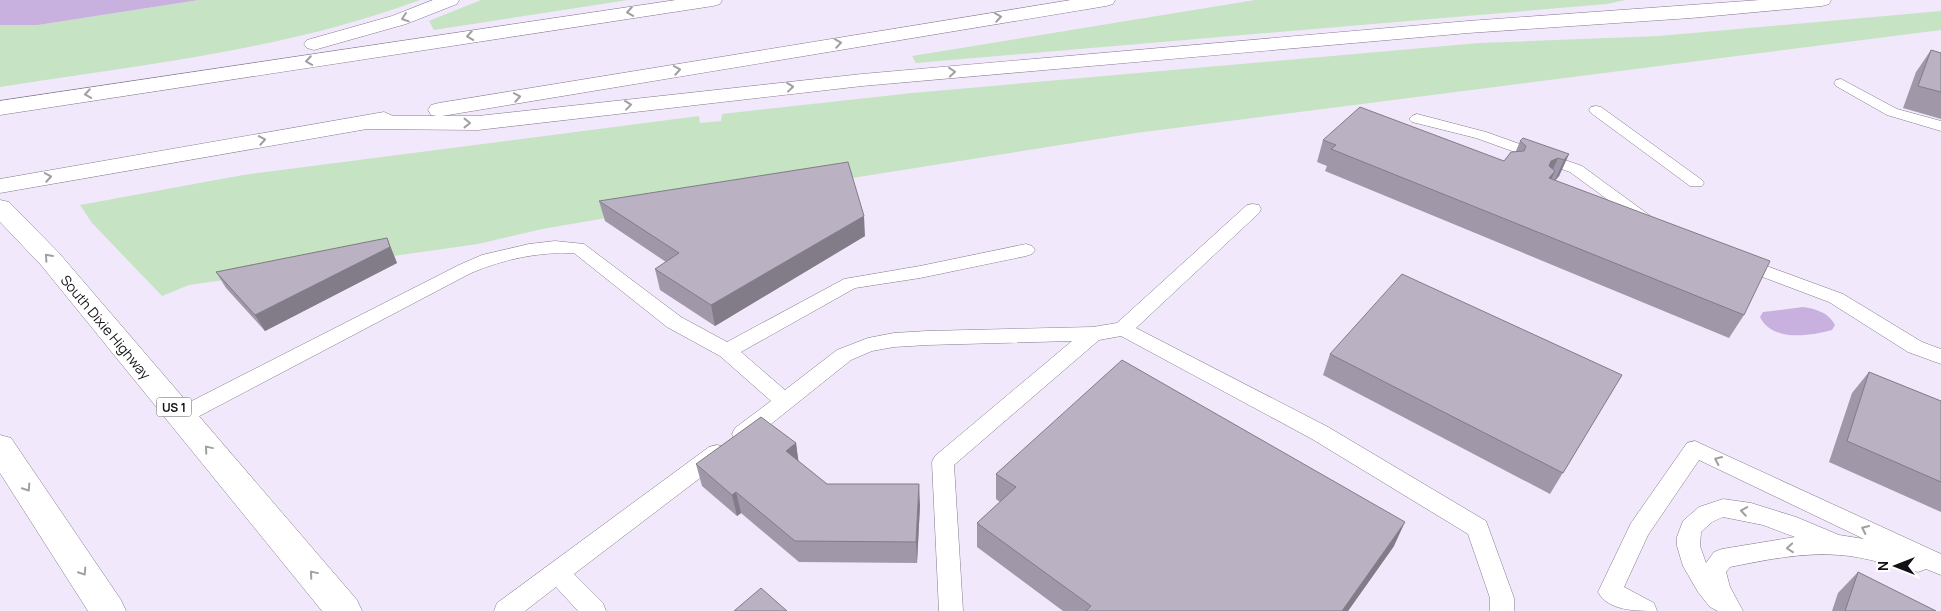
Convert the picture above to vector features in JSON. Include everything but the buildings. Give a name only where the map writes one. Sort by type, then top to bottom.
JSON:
[{"type":"highway","points":[[136,86],[333,40],[399,20],[450,0]]},
{"type":"highway","points":[[0,108],[713,0]]},
{"type":"highway","points":[[0,186],[797,49],[1106,0]]},
{"type":"highway","points":[[366,122],[478,123],[663,100],[862,80],[1468,27],[1691,12],[1822,0]]},
{"type":"highway","name":"South Dixie Highway","points":[[0,206],[50,259],[344,611]]},
{"type":"highway","points":[[0,447],[108,611]]},
{"type":"lane","points":[[1841,82],[1892,112],[1941,126]]},
{"type":"lane","points":[[1596,110],[1696,183]]},
{"type":"lane","points":[[1417,119],[1481,135],[1576,169],[1663,231]]},
{"type":"lane","points":[[1481,135],[1494,157]]},
{"type":"lane","points":[[1594,202],[1628,206]]},
{"type":"lane","points":[[506,611],[844,355],[856,349],[881,342],[960,337],[1093,334],[1123,329],[1253,209]]},
{"type":"lane","points":[[181,416],[465,268],[488,259],[529,250],[555,247],[578,248],[674,322],[727,351],[785,401]]},
{"type":"lane","points":[[727,351],[850,283],[920,272],[1026,250]]},
{"type":"lane","points":[[1725,256],[1836,298],[1915,347],[1941,357]]},
{"type":"lane","points":[[1123,329],[1320,433],[1478,528],[1502,598],[1502,611]]},
{"type":"lane","points":[[952,611],[943,462],[1093,334]]},
{"type":"lane","points":[[1645,611],[1610,592],[1639,530],[1695,449],[1941,566]]},
{"type":"lane","points":[[1730,610],[1710,591],[1698,573],[1691,556],[1688,539],[1691,528],[1704,515],[1722,508],[1780,520],[1839,545],[1941,566]]},
{"type":"lane","points":[[1730,610],[1720,590],[1714,571],[1722,559],[1748,553],[1789,548],[1839,545]]},
{"type":"lane","points":[[558,573],[594,611]]},
{"type":"green space","points":[[199,0],[420,0],[317,32],[265,44],[159,63],[0,87],[0,25],[38,25]]},
{"type":"green space","points":[[481,0],[628,0],[434,30],[429,21]]},
{"type":"green space","points":[[1255,0],[1625,0],[1607,4],[916,63],[912,56]]},
{"type":"green space","points":[[1941,11],[1941,30],[1136,133],[706,201],[542,229],[478,244],[189,285],[162,296],[92,223],[80,205],[243,175],[699,116],[700,123],[721,121],[722,114],[912,93],[1479,43],[1659,36]]},
{"type":"shaded area","points":[[0,0],[199,0],[38,25],[0,25]]},
{"type":"shaded area","points":[[1803,307],[1817,310],[1829,317],[1835,325],[1832,330],[1803,335],[1782,334],[1766,325],[1760,317],[1763,312]]}]
